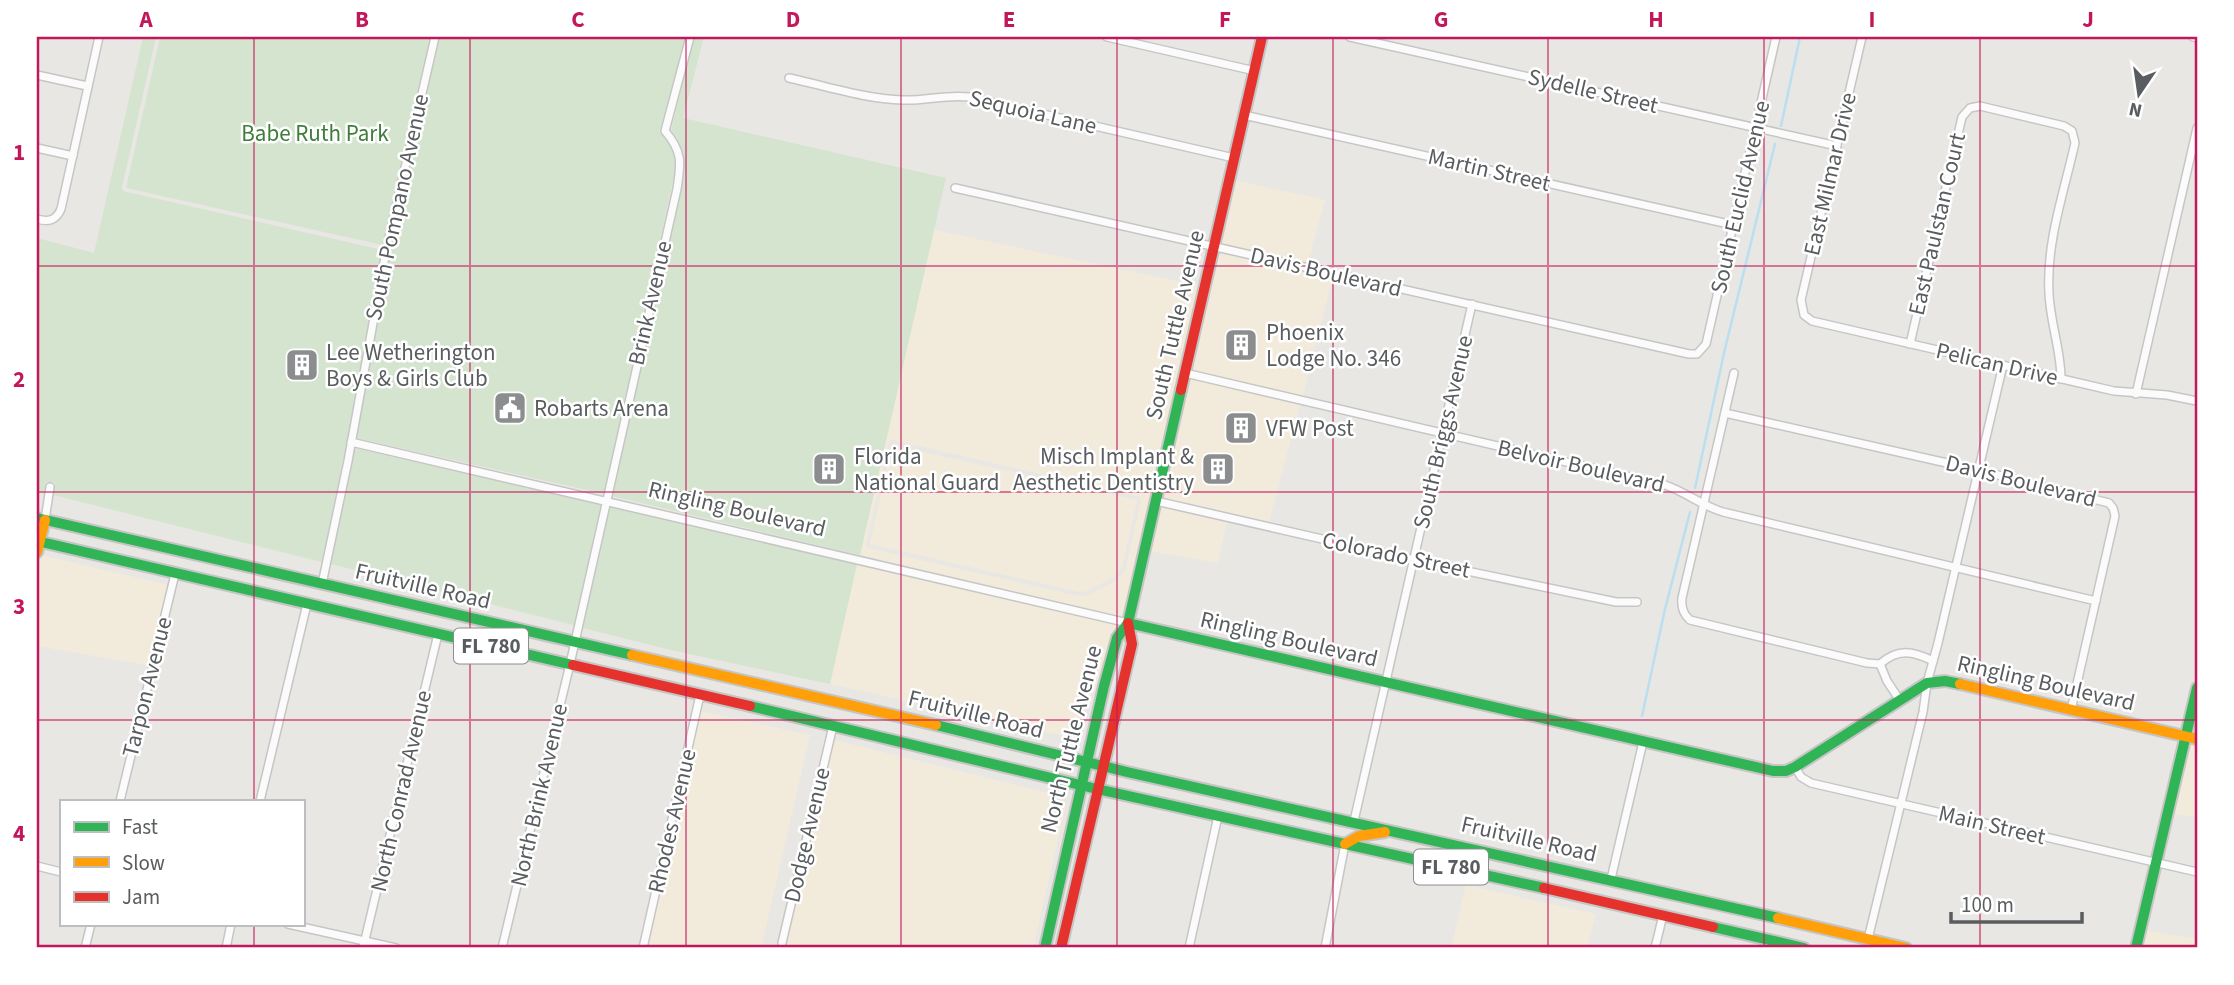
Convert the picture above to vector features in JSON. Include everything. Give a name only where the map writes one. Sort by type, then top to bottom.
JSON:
[{"type":"main road","name":"South Tuttle Avenue","points":[[1128,623],[1262,37]]},
{"type":"main road","name":"Fruitville Road","points":[[41,519],[575,641],[1086,762],[1906,948]]},
{"type":"main road","points":[[38,545],[41,519]]},
{"type":"main road","name":"Fruitville Road","points":[[38,545],[570,664],[1219,817],[1663,915],[1757,943],[1804,948]]},
{"type":"main road","name":"Ringling Boulevard","points":[[1128,623],[1773,771],[1786,771],[1795,767],[1899,699],[1927,683],[1945,681],[2192,738]]},
{"type":"main road","name":"North Tuttle Avenue","points":[[1045,948],[1086,762],[1117,638],[1128,623]]},
{"type":"main road","name":"North Tuttle Avenue","points":[[1061,948],[1132,644],[1128,623]]},
{"type":"main road","points":[[2136,948],[2192,738],[2197,688]]},
{"type":"main road","points":[[1345,844],[1368,833],[1402,832]]},
{"type":"street","points":[[37,219],[55,219],[61,209],[99,37]]},
{"type":"street","name":"South Pompano Avenue","points":[[322,584],[387,246],[435,37]]},
{"type":"street","name":"Brink Avenue","points":[[575,641],[679,178],[679,153],[675,142],[665,131],[690,37]]},
{"type":"street","points":[[1107,37],[1255,71]]},
{"type":"street","name":"Sydelle Street","points":[[1350,37],[1837,146]]},
{"type":"street","name":"South Euclid Avenue","points":[[1697,354],[1706,344],[1776,37]]},
{"type":"street","name":"East Milmar Drive","points":[[1802,312],[1801,300],[1862,37]]},
{"type":"street","points":[[37,75],[87,86]]},
{"type":"street","name":"Sequoia Lane","points":[[789,78],[894,100],[919,100],[952,95],[969,97],[1234,158]]},
{"type":"street","name":"East Paulstan Court","points":[[1910,344],[1962,117],[1970,108],[1980,106],[2064,126],[2071,131],[2075,143],[2053,237],[2049,271],[2050,313],[2061,363],[2061,379]]},
{"type":"street","name":"Martin Street","points":[[1244,115],[1733,225]]},
{"type":"street","points":[[2136,394],[2193,164],[2197,128]]},
{"type":"street","points":[[37,148],[73,156]]},
{"type":"street","name":"Davis Boulevard","points":[[955,188],[1697,354]]},
{"type":"street","name":"South Briggs Avenue","points":[[1354,821],[1472,304]]},
{"type":"street","name":"Pelican Drive","points":[[1802,312],[1812,321],[2114,391],[2197,401]]},
{"type":"street","points":[[1868,939],[2003,365]]},
{"type":"street","name":"Belvoir Boulevard","points":[[1185,373],[1665,485],[1723,512],[2096,601]]},
{"type":"street","points":[[1734,373],[1682,598],[1682,610],[1690,620],[1867,663],[1880,664],[1891,655],[1906,652],[1920,654],[1933,661]]},
{"type":"street","name":"Davis Boulevard","points":[[1725,413],[1978,470],[2109,503],[2115,516],[2071,710]]},
{"type":"street","name":"Ringling Boulevard","points":[[351,442],[1128,623]]},
{"type":"street","points":[[41,519],[50,487]]},
{"type":"street","name":"Colorado Street","points":[[1156,501],[1414,560],[1616,602],[1637,602]]},
{"type":"street","name":"Tarpon Avenue","points":[[120,800],[175,574]]},
{"type":"street","points":[[260,800],[307,604]]},
{"type":"street","name":"North Conrad Avenue","points":[[364,945],[438,634]]},
{"type":"street","name":"North Brink Avenue","points":[[502,948],[575,641]]},
{"type":"street","points":[[1880,664],[1899,699]]},
{"type":"street","name":"Rhodes Avenue","points":[[643,948],[700,695]]},
{"type":"street","name":"Dodge Avenue","points":[[782,943],[833,726]]},
{"type":"street","points":[[1611,879],[1643,742]]},
{"type":"street","name":"Main Street","points":[[1795,767],[1801,777],[1811,783],[2197,872]]},
{"type":"street","points":[[1189,948],[1219,817]]},
{"type":"street","points":[[1325,948],[1345,844]]},
{"type":"street","points":[[37,866],[60,872]]},
{"type":"street","points":[[1655,948],[1663,915]]},
{"type":"street","points":[[85,948],[90,926]]},
{"type":"street","points":[[226,948],[231,926]]},
{"type":"street","points":[[295,926],[364,945],[396,948]]},
{"type":"shaded area","points":[[1234,180],[1325,200],[1308,263],[1219,243]]},
{"type":"shaded area","points":[[934,230],[1200,286],[1125,617],[860,555]],"holes":[[[893,440],[1140,497],[1125,571],[1115,581],[1089,595],[1079,596],[867,548],[866,543],[889,442]]]},
{"type":"shaded area","points":[[1217,253],[1332,279],[1303,396],[1190,369]]},
{"type":"shaded area","points":[[1188,379],[1300,405],[1269,522],[1162,497]]},
{"type":"shaded area","points":[[892,445],[1137,500],[1122,568],[1114,577],[1080,592],[870,544]]},
{"type":"shaded area","points":[[1160,507],[1227,522],[1218,563],[1150,551],[1134,619]]},
{"type":"shaded area","points":[[41,555],[168,585],[148,665],[37,646],[37,572]]},
{"type":"shaded area","points":[[857,564],[1120,626],[1074,738],[830,684]]},
{"type":"shaded area","points":[[701,711],[810,735],[761,948],[648,948]]},
{"type":"shaded area","points":[[834,740],[1048,793],[1066,806],[1033,948],[786,947]]},
{"type":"shaded area","points":[[2189,743],[2197,745],[2197,817],[2173,814]]},
{"type":"shaded area","points":[[1466,885],[1596,914],[1587,948],[1451,948]]},
{"type":"shaded area","points":[[2145,930],[2197,939],[2197,948],[2141,948]]},
{"type":"green space","points":[[143,37],[156,37],[123,191],[382,250],[322,562],[53,495],[55,483],[46,482],[44,493],[37,491],[37,238],[94,253]]},
{"type":"green space","name":"Babe Ruth Park","points":[[160,37],[435,37],[387,246],[126,188]]},
{"type":"green space","points":[[439,37],[685,37],[666,117],[659,131],[672,151],[675,162],[674,177],[604,494],[356,438],[392,247]]},
{"type":"green space","points":[[694,37],[704,37],[683,118],[946,178],[860,555],[612,496],[683,178],[683,153],[671,130]]},
{"type":"green space","points":[[354,448],[601,504],[574,625],[331,564]]},
{"type":"green space","points":[[610,506],[857,564],[830,684],[582,628]]},
{"type":"waterway","points":[[1781,126],[1800,37]]},
{"type":"waterway","points":[[1695,488],[1724,353],[1775,144]]},
{"type":"waterway","points":[[1642,716],[1665,609],[1690,512]]},
{"type":"traffic: fast","points":[[1045,948],[1104,686],[1117,638],[1128,623],[1181,390]]},
{"type":"traffic: fast","points":[[37,518],[632,655]]},
{"type":"traffic: fast","points":[[37,541],[573,665]]},
{"type":"traffic: fast","points":[[1128,623],[1773,771],[1786,771],[1795,767],[1927,683],[1945,681],[1960,684]]},
{"type":"traffic: fast","points":[[2136,948],[2197,688]]},
{"type":"traffic: fast","points":[[750,706],[1097,789],[1544,888]]},
{"type":"traffic: fast","points":[[936,725],[1127,772],[1778,918]]},
{"type":"traffic: fast","points":[[1713,927],[1804,948]]},
{"type":"traffic: slow","points":[[37,552],[45,520]]},
{"type":"traffic: slow","points":[[632,655],[936,725]]},
{"type":"traffic: slow","points":[[1960,684],[2197,739]]},
{"type":"traffic: slow","points":[[1345,844],[1359,836],[1385,832]]},
{"type":"traffic: slow","points":[[1778,918],[1906,948]]},
{"type":"traffic: jam","points":[[1181,390],[1262,37]]},
{"type":"traffic: jam","points":[[1061,948],[1132,644],[1128,623]]},
{"type":"traffic: jam","points":[[573,665],[750,706]]},
{"type":"traffic: jam","points":[[1544,888],[1713,927]]},
{"type":"place","name":"Phoenix Lodge No. 346","points":[[1241,345]]},
{"type":"place","name":"Lee Wetherington Boys & Girls Club","points":[[302,365]]},
{"type":"place","name":"Robarts Arena","points":[[510,408]]},
{"type":"place","name":"VFW Post","points":[[1241,428]]},
{"type":"place","name":"Florida National Guard","points":[[829,469]]},
{"type":"place","name":"Misch Implant & Aesthetic Dentistry","points":[[1218,469]]}]
